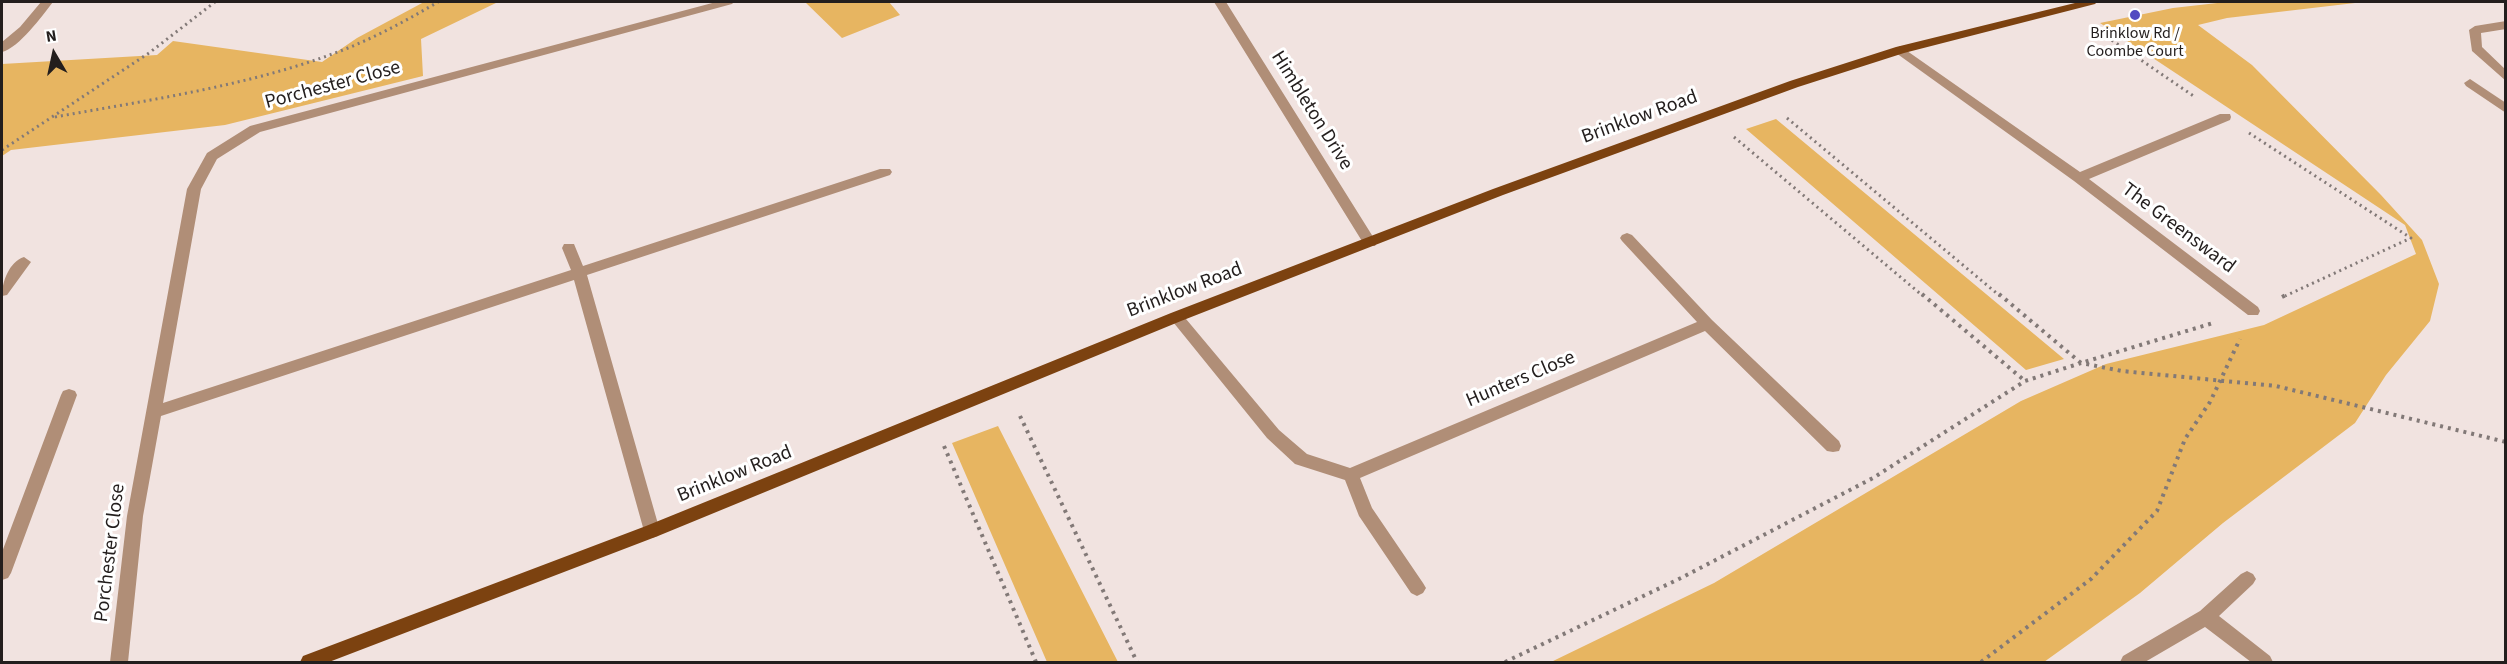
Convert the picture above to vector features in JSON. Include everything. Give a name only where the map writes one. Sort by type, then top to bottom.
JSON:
[{"type":"main road","name":"Brinklow Road","points":[[309,663],[652,531],[929,420],[1005,386],[1176,317],[1498,192],[1761,96],[1900,50],[2091,2]]},
{"type":"street","points":[[2,48],[24,30],[47,2]]},
{"type":"street","name":"Porchester Close","points":[[119,663],[135,516],[152,413],[194,189],[212,156],[255,129],[728,2]]},
{"type":"street","name":"Himbleton Drive","points":[[1220,2],[1370,243]]},
{"type":"street","points":[[2505,25],[2475,30],[2476,48],[2505,76]]},
{"type":"street","name":"The Greensward","points":[[1900,50],[2079,178],[2253,311]]},
{"type":"street","points":[[2470,83],[2505,109]]},
{"type":"street","name":"The Greensward","points":[[2079,178],[2225,117]]},
{"type":"street","points":[[152,413],[885,172]]},
{"type":"street","points":[[1627,237],[1707,324],[1833,446]]},
{"type":"street","points":[[569,248],[579,273],[652,531]]},
{"type":"street","points":[[2,291],[24,262]]},
{"type":"street","points":[[1176,317],[1273,434],[1301,459],[1351,475],[1365,511],[1417,588]]},
{"type":"street","name":"Hunters Close","points":[[1351,475],[1707,324]]},
{"type":"street","points":[[2,573],[69,395]]},
{"type":"street","points":[[2129,663],[2206,617],[2247,579]]},
{"type":"street","points":[[2206,617],[2264,663]]},
{"type":"path","points":[[2,150],[149,53],[215,2]]},
{"type":"path","points":[[55,117],[178,95],[284,71],[364,43],[438,2]]},
{"type":"path","points":[[1505,663],[1681,578],[1873,478],[2025,381],[2253,311],[2410,238],[2061,8]]},
{"type":"path","points":[[1761,96],[2081,363],[2122,371],[2276,386],[2505,442]]},
{"type":"path","points":[[1708,115],[2025,381]]},
{"type":"path","points":[[1980,663],[2091,579],[2157,511],[2185,439],[2210,402],[2253,311]]},
{"type":"path","points":[[1005,386],[1137,663]]},
{"type":"path","points":[[929,420],[944,446],[1036,663]]},
{"type":"shaded area","points":[[424,2],[498,2],[421,39],[423,76],[225,125],[11,150],[2,156],[2,64],[157,55],[173,41],[322,62],[357,38]]},
{"type":"shaded area","points":[[805,2],[889,2],[900,15],[842,38]]},
{"type":"shaded area","points":[[2226,2],[2389,2],[2355,3],[2227,18],[2198,25],[2252,65],[2381,195],[2422,240],[2439,284],[2430,321],[2386,375],[2355,423],[2223,523],[2140,593],[2044,662],[1551,662],[1714,583],[2021,401],[2106,364],[2264,325],[2416,254],[2405,225],[2100,23],[2173,8]]},
{"type":"shaded area","points":[[1776,119],[2064,359],[2026,370],[1746,129]]},
{"type":"shaded area","points":[[998,426],[1118,662],[1047,662],[952,443]]},
{"type":"place","name":"Brinklow Rd / Coombe Court","points":[[2135,15]]}]
